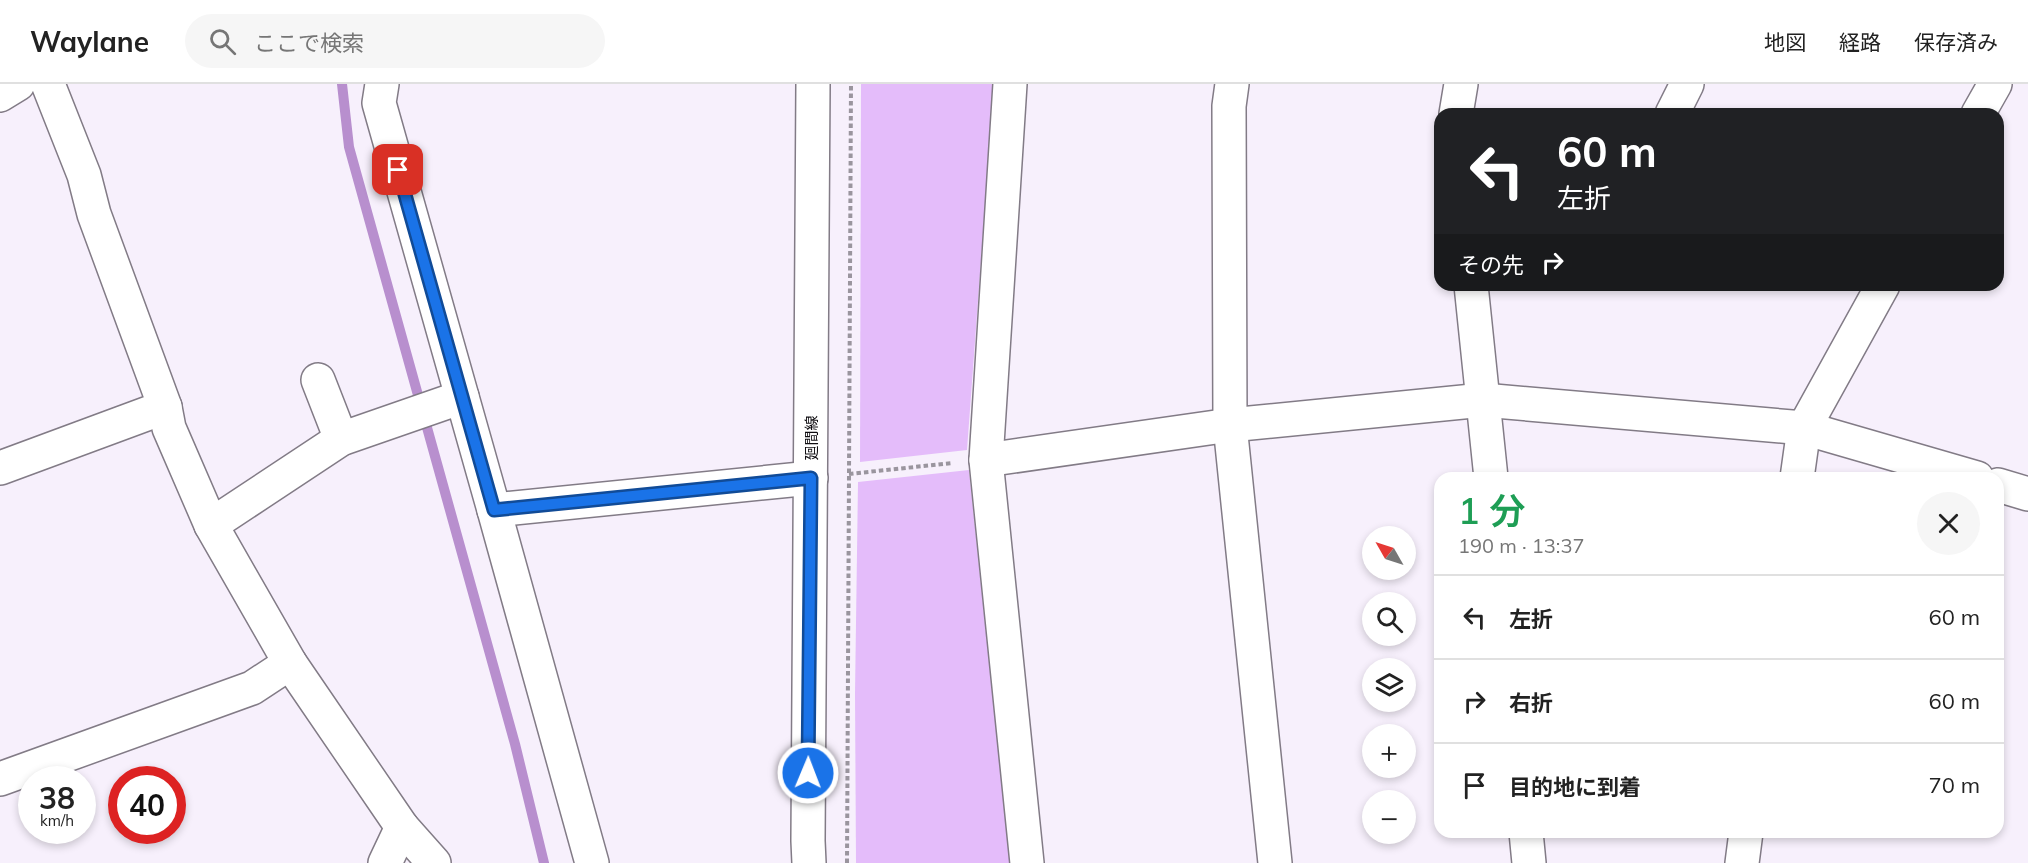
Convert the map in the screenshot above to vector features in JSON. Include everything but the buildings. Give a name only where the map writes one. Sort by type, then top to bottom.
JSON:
[{"type":"street","points":[[0,95],[18,84]]},
{"type":"street","points":[[48,84],[84,175],[94,214],[165,407],[169,428],[211,525],[290,663],[402,827],[434,863]]},
{"type":"street","points":[[382,84],[378,102],[436,406],[494,510],[592,863]]},
{"type":"street","name":"廻間線","points":[[809,863],[813,84]]},
{"type":"street","points":[[1010,84],[986,460],[1027,863]]},
{"type":"street","points":[[1232,84],[1229,106],[1230,425],[1275,863]]},
{"type":"street","points":[[1457,108],[1461,84]]},
{"type":"street","points":[[1675,108],[1687,84]]},
{"type":"street","points":[[1981,108],[1995,84]]},
{"type":"street","points":[[1472,291],[1490,472]]},
{"type":"street","points":[[1798,472],[1804,428],[1880,291]]},
{"type":"street","points":[[318,380],[340,439]]},
{"type":"street","points":[[986,460],[1230,425],[1483,400],[1804,428],[1956,472]]},
{"type":"street","points":[[211,525],[340,439],[436,406]]},
{"type":"street","points":[[0,468],[165,407]]},
{"type":"street","points":[[494,510],[811,478]]},
{"type":"street","points":[[2004,487],[2028,494]]},
{"type":"street","points":[[0,779],[252,688],[290,663]]},
{"type":"street","points":[[385,863],[402,827]]},
{"type":"street","points":[[1527,838],[1529,863]]},
{"type":"street","points":[[1742,863],[1745,838]]},
{"type":"path","points":[[847,863],[851,84]]},
{"type":"path","points":[[849,474],[986,460]]},
{"type":"shaded area","points":[[861,84],[994,84],[967,450],[860,462]]},
{"type":"shaded area","points":[[969,470],[1010,863],[856,863],[855,694],[858,482]]},
{"type":"waterway","points":[[342,84],[349,147],[515,744],[544,863]]},
{"type":"route","points":[[398,170],[494,510],[811,478],[808,773]]}]
